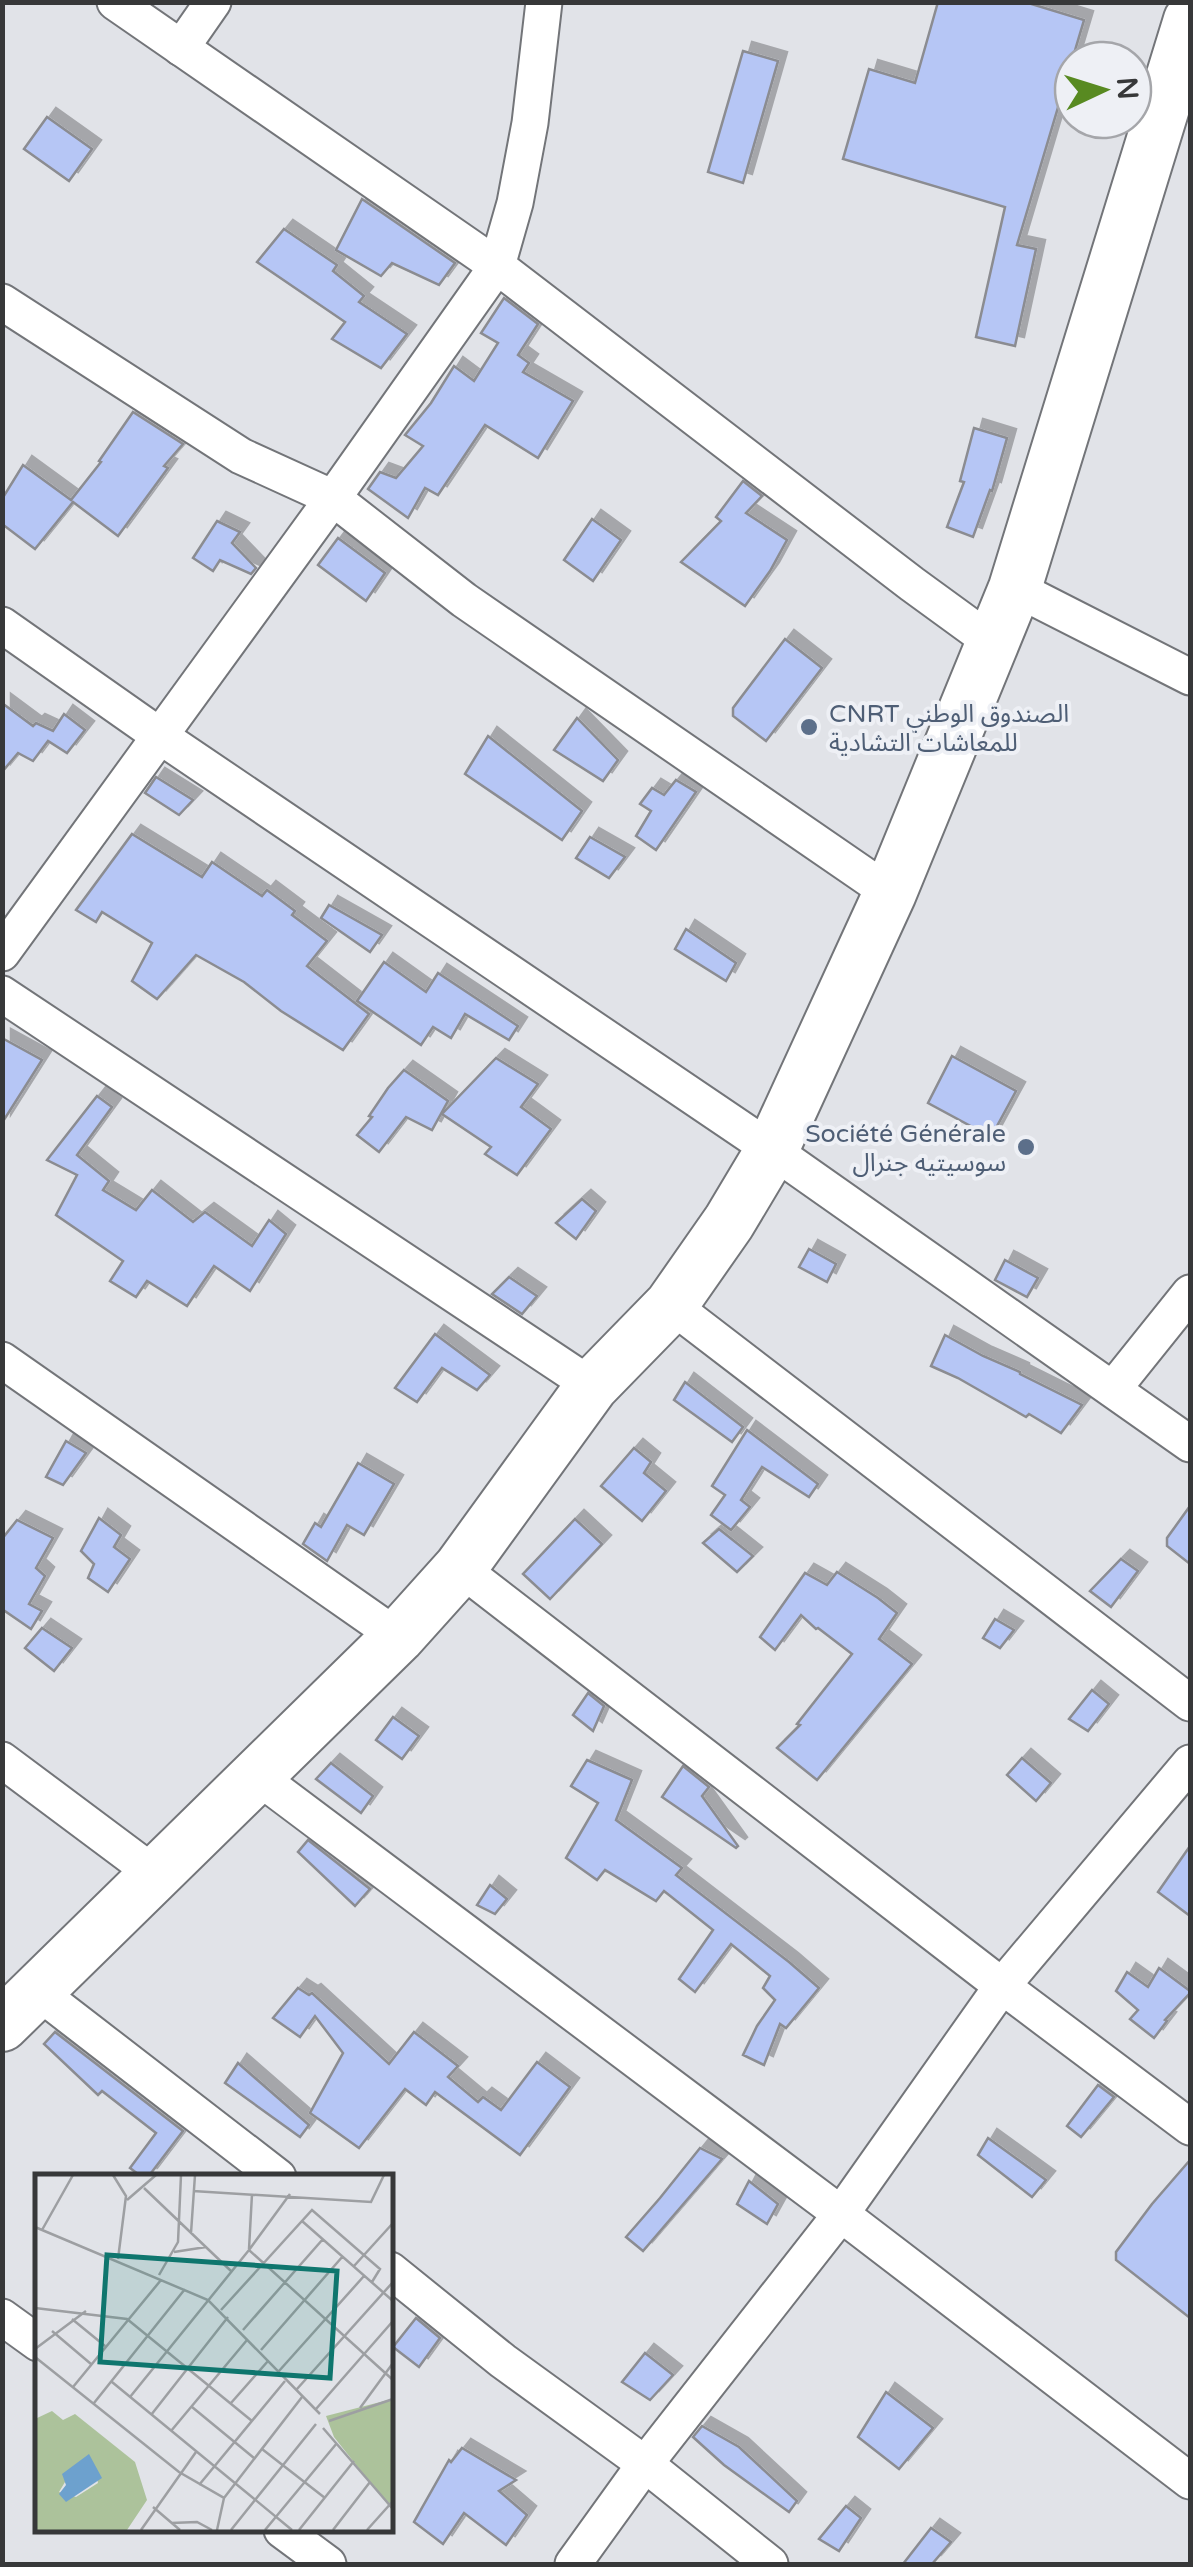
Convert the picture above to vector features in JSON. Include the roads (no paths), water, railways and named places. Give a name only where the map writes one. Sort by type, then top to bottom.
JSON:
[{"type":"highway","points":[[20,2008],[398,1638],[460,1568],[592,1386],[672,1305],[772,1150],[890,892],[1015,588],[1176,126],[1190,20]]},
{"type":"street","points":[[115,2],[497,266],[993,642]]},
{"type":"street","points":[[181,48],[213,2]]},
{"type":"street","points":[[2,953],[497,266],[515,204],[530,122],[544,2]]},
{"type":"street","points":[[2,302],[241,456],[333,498],[464,600],[890,892]]},
{"type":"street","points":[[1015,588],[1190,677]]},
{"type":"street","points":[[2,626],[772,1150],[1190,1444]]},
{"type":"street","points":[[2,994],[592,1386]]},
{"type":"street","points":[[1113,1388],[1190,1293]]},
{"type":"street","points":[[672,1305],[1190,1703]]},
{"type":"street","points":[[2,1360],[398,1638]]},
{"type":"street","points":[[460,1568],[1190,2127]]},
{"type":"street","points":[[2,1760],[156,1875]]},
{"type":"street","points":[[573,2564],[645,2464],[842,2214],[1002,1986],[1190,1763]]},
{"type":"street","points":[[257,1776],[842,2214],[1190,2481]]},
{"type":"street","points":[[20,2008],[273,2174]]},
{"type":"street","points":[[392,2272],[770,2564]]},
{"type":"street","points":[[2,2317],[35,2342]]},
{"type":"street","points":[[285,2532],[328,2564]]},
{"type":"place","name":"CNRT الصندوق الوطني للمعاشات التشادية","points":[[809,727]]},
{"type":"place","name":"Société Générale سوسيتيه جنرال","points":[[1026,1147]]}]
